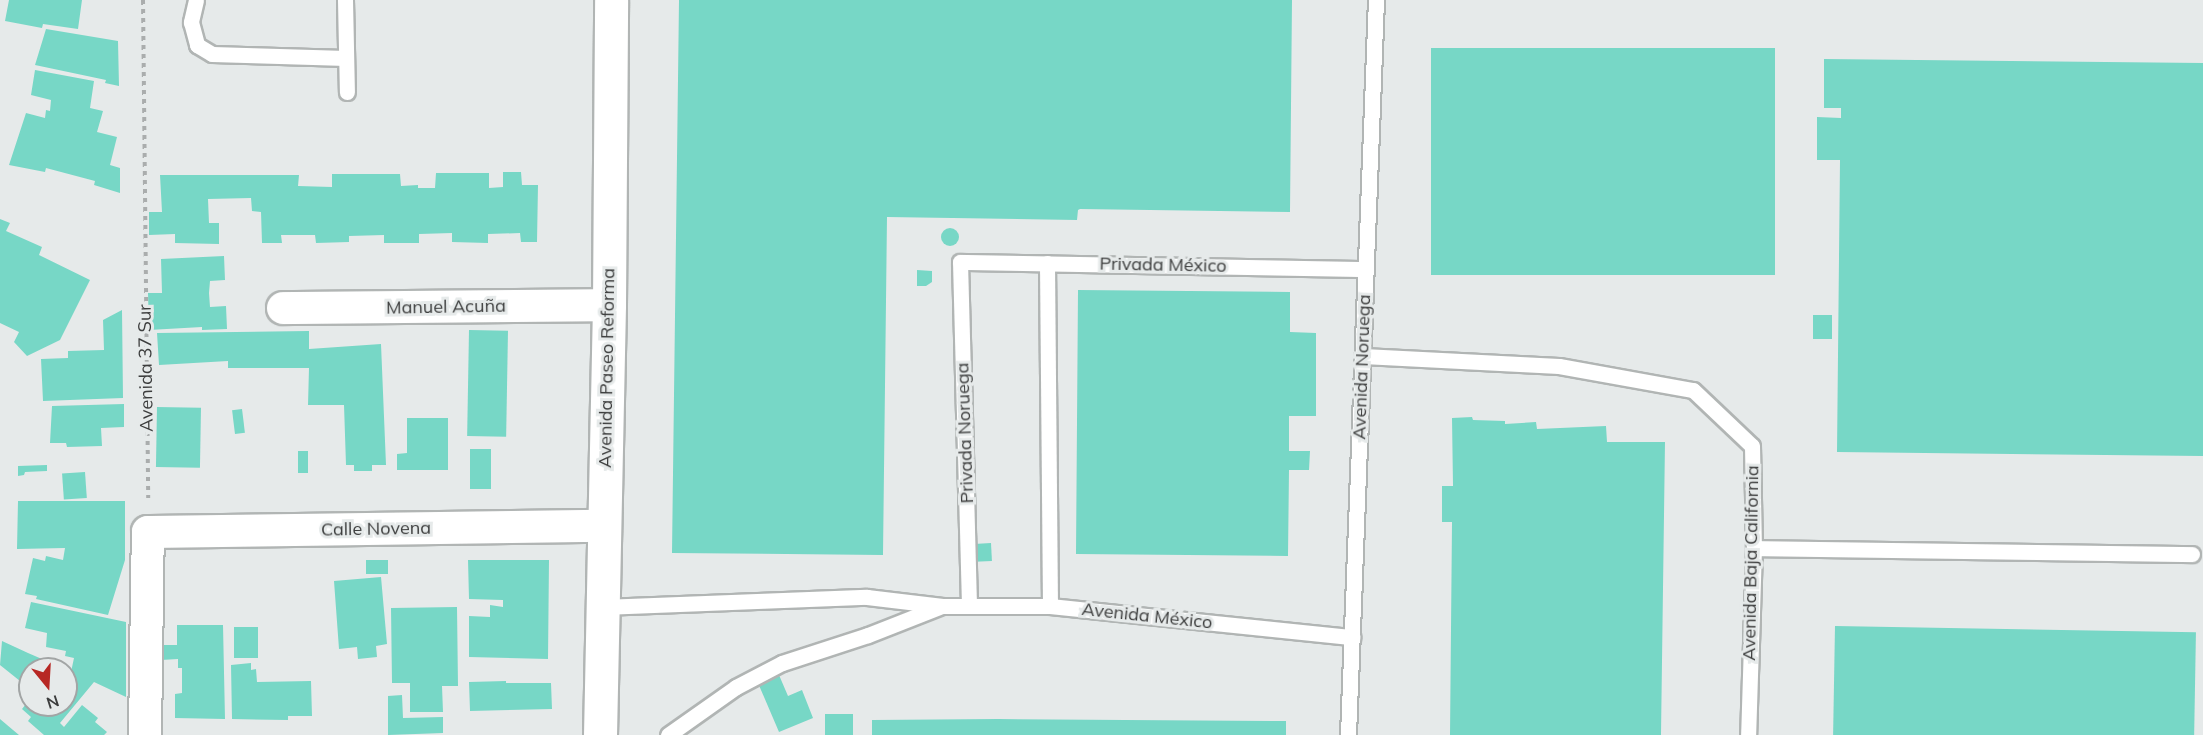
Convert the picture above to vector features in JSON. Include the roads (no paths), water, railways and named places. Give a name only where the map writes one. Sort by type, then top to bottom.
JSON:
[{"type":"main road","name":"Avenida Paseo Reforma","points":[[600,735],[609,305],[611,0]]},
{"type":"street","name":"Manuel Acuña","points":[[283,308],[609,305]]},
{"type":"street","name":"Calle Novena","points":[[145,735],[148,532],[604,526]]},
{"type":"lane","points":[[196,0],[191,22],[197,45],[212,54],[346,58]]},
{"type":"lane","points":[[345,0],[346,92]]},
{"type":"lane","name":"Avenida Noruega","points":[[1348,735],[1376,0]]},
{"type":"lane","name":"Privada México","points":[[960,262],[1366,269]]},
{"type":"lane","name":"Privada Noruega","points":[[960,262],[969,605]]},
{"type":"lane","points":[[1047,263],[1050,606]]},
{"type":"lane","name":"Avenida Baja California","points":[[1362,356],[1559,366],[1693,390],[1752,446],[1754,548],[1748,735]]},
{"type":"lane","points":[[1754,548],[2192,554]]},
{"type":"lane","name":"Avenida México","points":[[602,607],[867,597],[942,606],[1050,606],[1352,637]]},
{"type":"lane","name":"Avenida México","points":[[668,735],[736,687],[782,663],[868,635],[942,606]]}]
